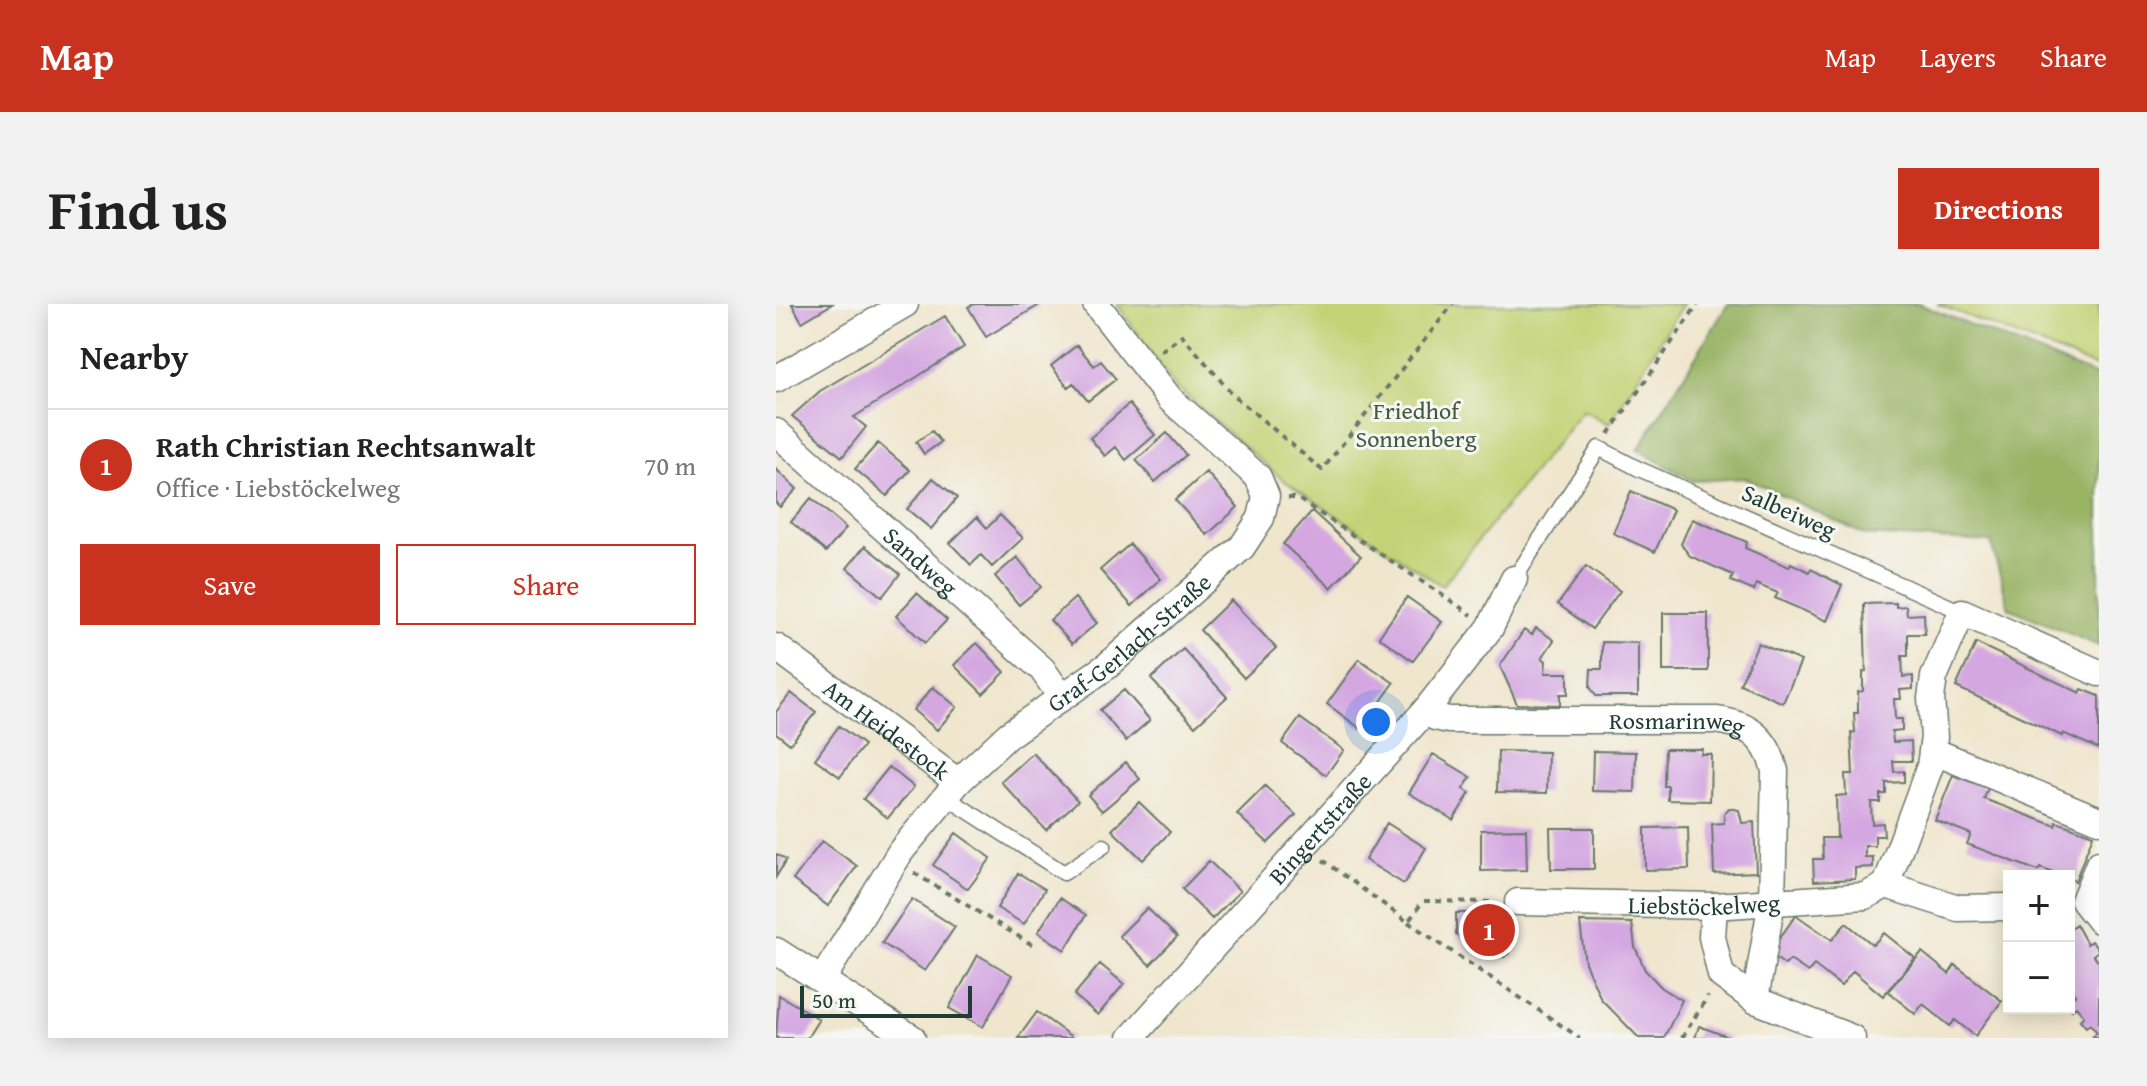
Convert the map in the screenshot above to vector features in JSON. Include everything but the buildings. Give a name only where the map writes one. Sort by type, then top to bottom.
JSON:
[{"type":"street","points":[[776,379],[905,304]]},
{"type":"street","points":[[1096,304],[1170,399],[1258,477],[1266,496]]},
{"type":"street","name":"Sandweg","points":[[776,432],[1042,669],[1060,695]]},
{"type":"street","name":"Graf-Gerlach-Straße","points":[[822,980],[895,862],[952,790],[1008,735],[1060,695],[1107,666],[1242,547],[1261,518],[1266,496]]},
{"type":"street","name":"Bingertstraße","points":[[1131,1038],[1426,710],[1490,628],[1514,579]]},
{"type":"street","points":[[2003,907],[1958,908],[1886,885],[1933,751],[1934,677],[1962,612],[2099,673]]},
{"type":"street","name":"Am Heidestock","points":[[776,647],[952,790]]},
{"type":"street","name":"Rosmarinweg","points":[[1426,710],[1435,717],[1449,720],[1739,723],[1758,735],[1771,751],[1775,771],[1772,901],[1755,1000]]},
{"type":"street","points":[[1933,751],[2099,820]]},
{"type":"street","points":[[2084,908],[2099,864]]},
{"type":"street","name":"Liebstöckelweg","points":[[1518,902],[1714,906],[1865,896],[1886,885]]},
{"type":"street","points":[[1714,906],[1714,959],[1721,975],[1755,1000],[1852,1038]]},
{"type":"street","points":[[776,951],[912,1038]]},
{"type":"lane","name":"Bingertstraße","points":[[1514,579],[1599,448]]},
{"type":"lane","name":"Salbeiweg","points":[[1599,448],[1651,475],[1962,612]]},
{"type":"lane","points":[[952,790],[1064,873],[1104,846]]},
{"type":"path","points":[[1182,335],[1233,395],[1322,470],[1453,304]]},
{"type":"path","points":[[1599,448],[1698,304]]},
{"type":"path","points":[[1266,496],[1297,498],[1490,628]]},
{"type":"path","points":[[1303,845],[1408,922],[1580,1038]]},
{"type":"path","points":[[895,862],[1036,947]]},
{"type":"path","points":[[1408,922],[1423,901],[1518,902]]},
{"type":"path","points":[[1682,1038],[1721,975]]},
{"type":"green space","name":"Friedhof Sonnenberg","points":[[1117,304],[1683,304],[1609,424],[1583,410],[1442,586],[1283,480],[1174,385]]},
{"type":"green space","points":[[1728,304],[1919,304],[2099,377],[2099,646],[2009,608],[1991,542],[1865,535],[1746,478],[1693,481],[1638,450]]},
{"type":"green space","points":[[1937,304],[2099,304],[2099,368]]},
{"type":"place","name":"Rath Christian Rechtsanwalt","points":[[1489,930]]}]
